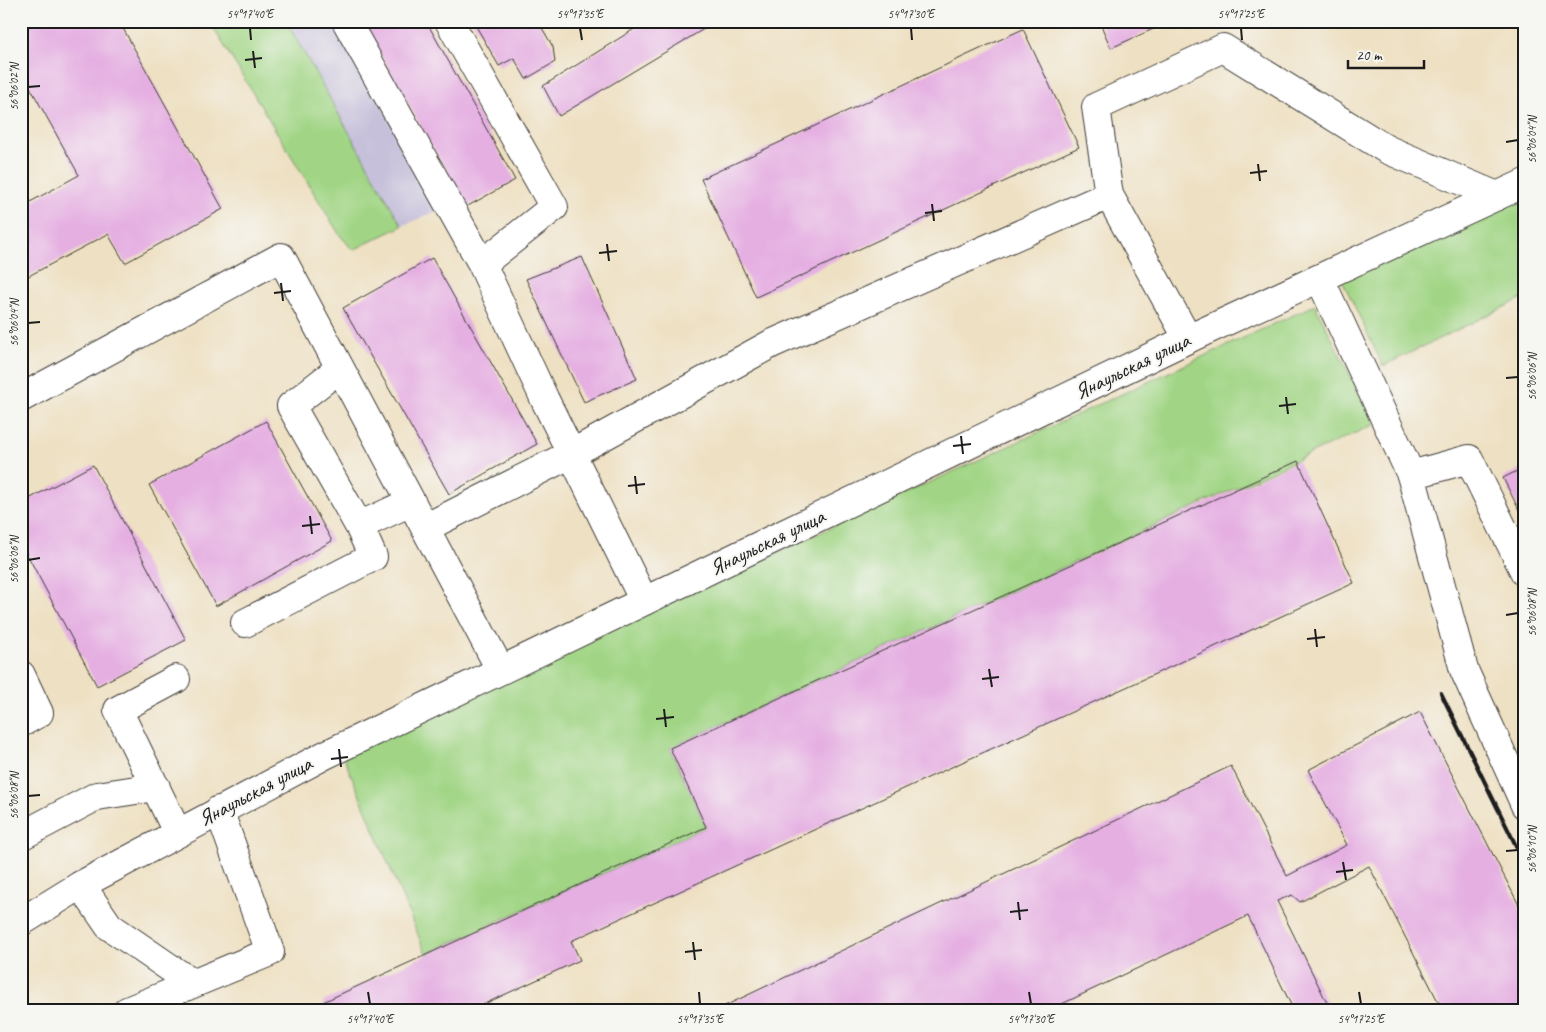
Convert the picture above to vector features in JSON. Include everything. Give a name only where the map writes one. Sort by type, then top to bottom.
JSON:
[{"type":"main road","points":[[346,21],[482,264],[571,454],[644,601]]},
{"type":"main road","points":[[450,21],[554,207],[482,264]]},
{"type":"main road","points":[[1188,339],[1109,195],[1096,107],[1223,48],[1386,149],[1496,196]]},
{"type":"main road","name":"Янаульская улица","points":[[21,922],[81,884],[325,754],[1188,339],[1525,183]]},
{"type":"main road","points":[[425,528],[571,454],[771,344],[1109,195]]},
{"type":"main road","points":[[21,398],[281,256],[500,669]]},
{"type":"main road","points":[[1320,279],[1411,475],[1464,670],[1525,805]]},
{"type":"main road","points":[[245,623],[373,557],[359,526],[291,406],[340,368]]},
{"type":"main road","points":[[1411,475],[1469,459],[1525,573]]},
{"type":"main road","points":[[359,526],[411,502]]},
{"type":"main road","points":[[21,675],[39,714],[21,723]]},
{"type":"main road","points":[[176,679],[118,710],[177,832]]},
{"type":"main road","points":[[21,836],[97,796],[156,787]]},
{"type":"main road","points":[[127,1011],[270,952],[219,810]]},
{"type":"main road","points":[[81,884],[109,926],[192,983]]},
{"type":"shaded area","points":[[286,21],[333,21],[441,209],[402,226]]},
{"type":"green space","points":[[209,21],[286,21],[402,226],[353,250],[339,234]]},
{"type":"green space","points":[[1525,191],[1525,297],[1383,366],[1342,280]]},
{"type":"green space","points":[[1315,305],[1375,424],[670,748],[706,827],[426,954],[342,753]]},
{"type":"building","points":[[39,21],[119,21],[223,209],[125,263],[108,234],[21,280],[21,207],[79,175],[21,71],[21,31]]},
{"type":"building","points":[[362,21],[426,21],[515,180],[466,207]]},
{"type":"building","points":[[473,21],[538,21],[553,47],[555,62],[526,79],[514,58],[499,66]]},
{"type":"building","points":[[647,21],[717,21],[559,116],[543,86]]},
{"type":"building","points":[[1099,21],[1171,21],[1111,48]]},
{"type":"building","points":[[1023,29],[1079,147],[756,297],[701,179]]},
{"type":"building","points":[[582,257],[637,379],[584,402],[526,279]]},
{"type":"building","points":[[432,258],[537,444],[449,494],[343,308]]},
{"type":"building","points":[[266,421],[332,541],[216,606],[149,485]]},
{"type":"building","points":[[1298,461],[1354,583],[571,941],[580,960],[469,1011],[327,1011],[323,1002],[706,827],[670,748]]},
{"type":"building","points":[[93,465],[186,640],[97,686],[21,543],[21,503]]},
{"type":"building","points":[[1525,467],[1525,522],[1503,478]]},
{"type":"building","points":[[1420,712],[1525,917],[1525,1011],[1443,1011],[1369,866],[1300,902],[1292,895],[1277,901],[1331,1011],[1294,1011],[1248,916],[1047,1011],[714,1011],[1231,766],[1287,876],[1347,845],[1308,770]]},
{"type":"building","points":[[1347,1005],[1349,1011],[1335,1011]]},
{"type":"railway","points":[[1441,693],[1525,864]]}]
